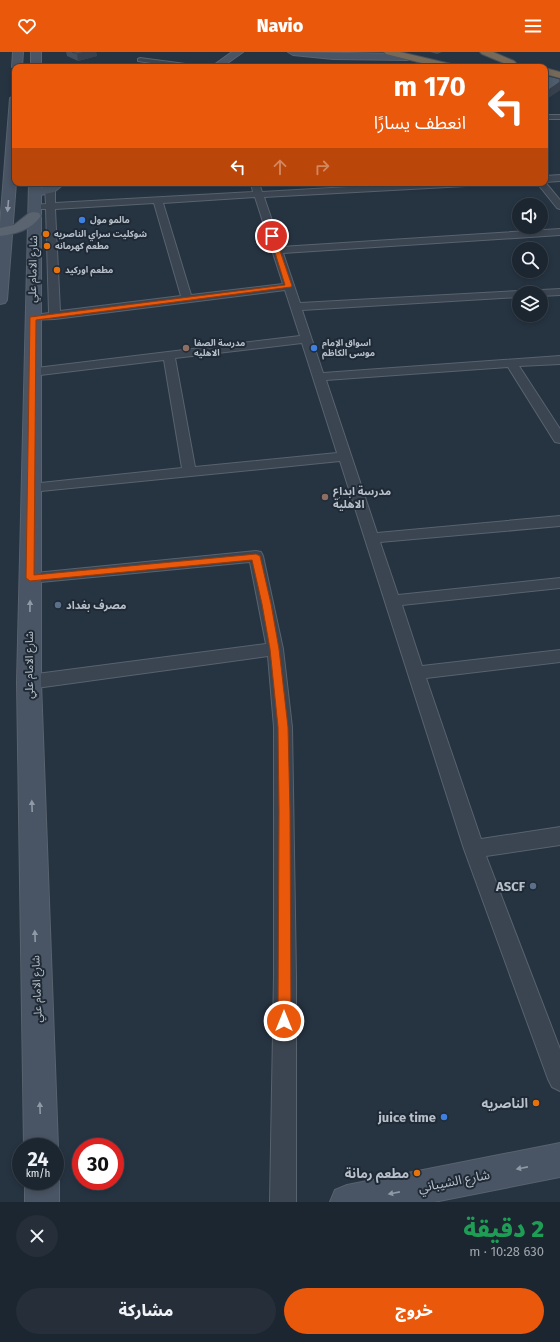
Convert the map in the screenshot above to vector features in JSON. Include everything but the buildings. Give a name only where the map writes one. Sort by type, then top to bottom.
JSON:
[{"type":"highway","points":[[389,52],[433,64]]},
{"type":"highway","points":[[485,52],[507,63]]},
{"type":"highway","points":[[548,72],[560,75]]},
{"type":"highway","points":[[548,82],[560,84]]},
{"type":"main road","points":[[17,64],[18,52]]},
{"type":"main road","points":[[36,52],[36,64]]},
{"type":"main road","points":[[220,64],[238,52]]},
{"type":"main road","points":[[293,52],[333,56],[408,57]]},
{"type":"main road","points":[[0,300],[3,266],[3,232],[12,132]]},
{"type":"main road","points":[[35,188],[54,186]]},
{"type":"main road","name":"شارع الامام علي","points":[[35,188],[40,210],[33,265],[29,682],[41,1138]]},
{"type":"main road","points":[[3,232],[21,227],[29,222],[40,210]]},
{"type":"main road","points":[[3,266],[6,261],[18,257],[25,257],[33,265]]},
{"type":"main road","name":"شارع الشيباني","points":[[347,1202],[560,1160]]},
{"type":"main road","points":[[42,1190],[42,1202]]},
{"type":"street","points":[[145,52],[140,63],[153,64]]},
{"type":"street","points":[[548,117],[560,117]]},
{"type":"street","points":[[548,179],[560,178]]},
{"type":"street","points":[[54,186],[40,210],[55,316]]},
{"type":"street","points":[[40,210],[257,189],[362,186]]},
{"type":"street","points":[[543,186],[560,206]]},
{"type":"street","points":[[257,189],[474,849],[560,1079]]},
{"type":"street","points":[[157,199],[187,298]]},
{"type":"street","points":[[277,250],[560,232]]},
{"type":"street","points":[[32,318],[289,286]]},
{"type":"street","points":[[548,293],[560,292]]},
{"type":"street","points":[[296,307],[512,294]]},
{"type":"street","points":[[32,372],[306,338]]},
{"type":"street","points":[[169,355],[189,472]]},
{"type":"street","points":[[318,376],[560,360]]},
{"type":"street","points":[[511,363],[560,440]]},
{"type":"street","points":[[31,488],[345,456]]},
{"type":"street","points":[[372,538],[560,521]]},
{"type":"street","points":[[30,578],[256,556],[267,604],[283,727],[285,804],[283,1202]]},
{"type":"street","points":[[392,601],[560,583]]},
{"type":"street","points":[[29,682],[274,649]]},
{"type":"street","points":[[416,673],[560,656]]},
{"type":"street","points":[[474,849],[560,836]]},
{"type":"place","name":"مالمو مول","points":[[82,220]]},
{"type":"place","name":"شوكليت سراي الناصريه","points":[[46,234]]},
{"type":"place","name":"مطعم كهرمانه","points":[[47,246]]},
{"type":"place","name":"مطعم اوركيد","points":[[57,270]]},
{"type":"place","name":"مدرسة الصفا الاهليه","points":[[186,348]]},
{"type":"place","name":"اسواق الإمام موسى الكاظم","points":[[314,348]]},
{"type":"place","name":"مدرسة ابداع الاهلية","points":[[325,497]]},
{"type":"place","name":"مصرف بغداد","points":[[58,605]]},
{"type":"place","name":"ASCF","points":[[533,886]]},
{"type":"place","name":"الناصريه","points":[[536,1103]]},
{"type":"place","name":"juice time","points":[[444,1117]]},
{"type":"place","name":"مطعم رمانة","points":[[417,1173]]},
{"type":"route","points":[[272,236],[289,286],[32,318],[30,578],[256,556],[267,604],[283,727],[285,811],[284,1021]]}]
